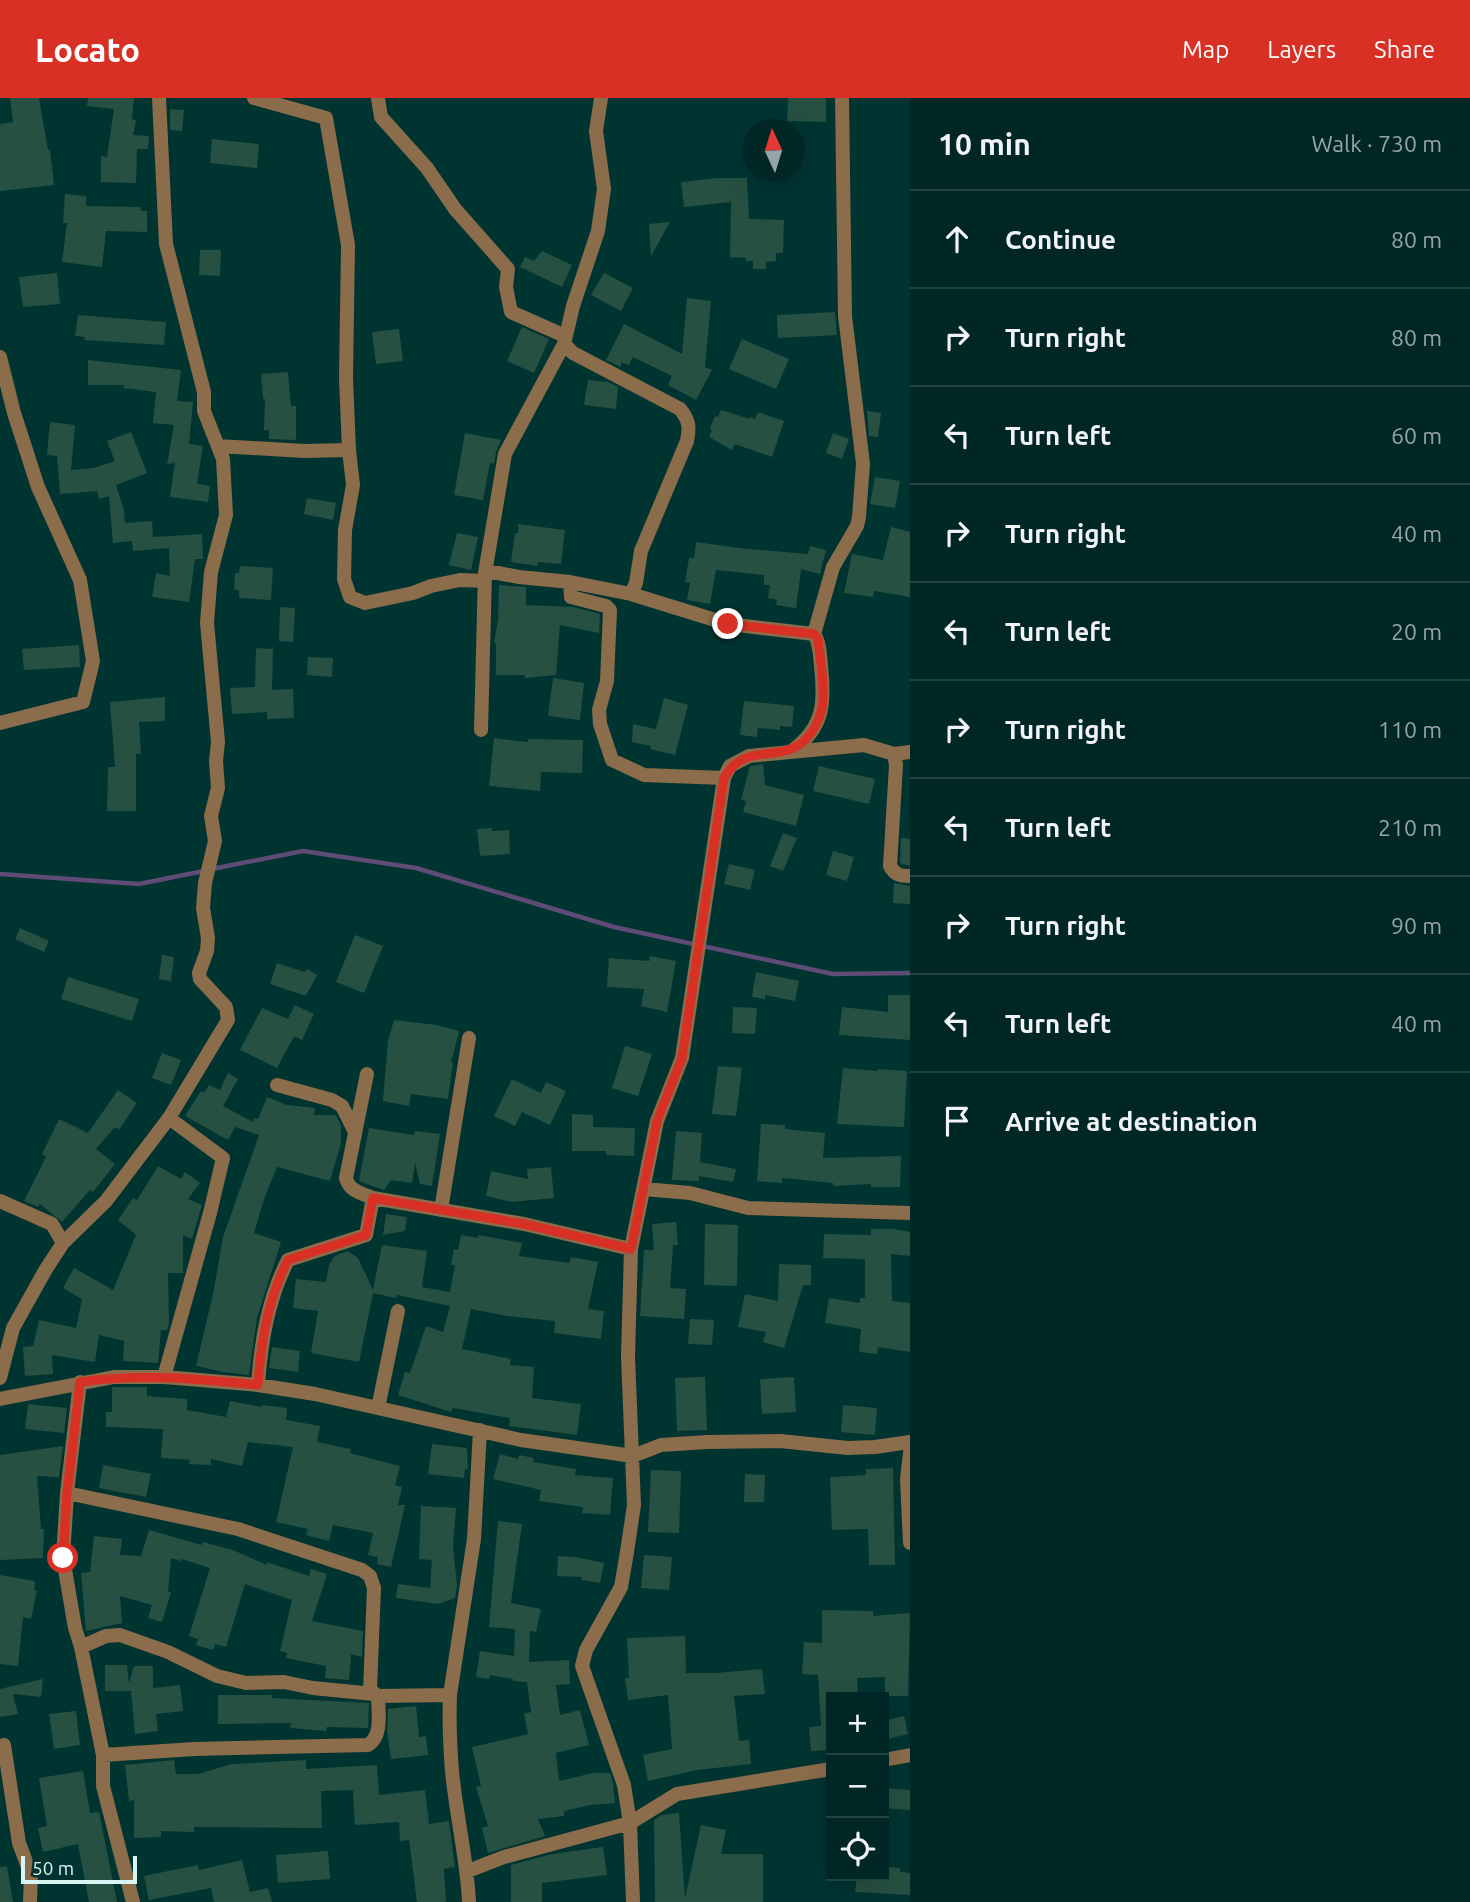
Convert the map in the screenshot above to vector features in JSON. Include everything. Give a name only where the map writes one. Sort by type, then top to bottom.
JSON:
[{"type":"street","points":[[0,1378],[13,1328],[46,1269],[63,1243],[106,1200],[169,1118],[229,1020],[226,1007],[200,979],[199,973],[207,951],[208,938],[203,908],[205,883],[215,841],[212,816],[218,788],[218,742],[207,623],[211,572],[226,515],[223,459],[204,411],[204,391],[166,244],[159,98]]},
{"type":"street","points":[[254,98],[326,117],[348,245],[346,378],[353,485],[345,530],[344,579],[350,597],[365,603],[498,573],[570,582],[631,594],[728,624],[814,634],[818,639],[823,700],[820,715],[809,738],[792,751]]},
{"type":"street","points":[[378,98],[380,117],[427,167],[455,209],[508,269],[506,287],[511,312],[564,340],[573,353],[680,409],[687,417],[690,429],[687,441],[641,551],[636,583],[631,594]]},
{"type":"street","points":[[481,730],[485,577],[505,454],[564,340],[598,232],[604,189],[596,131],[601,98]]},
{"type":"street","points":[[814,634],[833,567],[857,526],[863,464],[845,316],[842,98]]},
{"type":"street","points":[[0,357],[14,413],[38,487],[80,580],[93,661],[83,702],[0,723]]},
{"type":"street","points":[[218,446],[304,451],[349,450]]},
{"type":"street","points":[[570,582],[572,597],[606,606],[610,610],[607,681],[599,710],[600,724],[612,760],[645,775],[724,778]]},
{"type":"street","points":[[634,1902],[630,1823],[624,1785],[582,1665],[586,1650],[621,1587],[634,1505],[628,1357],[631,1249],[657,1121],[682,1058],[724,778],[730,766],[749,756],[864,745],[894,754],[910,752]]},
{"type":"street","points":[[894,754],[896,765],[890,866],[900,876],[910,876]]},
{"type":"street","points":[[442,1210],[469,1038]]},
{"type":"street","points":[[366,1074],[346,1178],[354,1191],[373,1198],[524,1224],[631,1249]]},
{"type":"street","points":[[277,1085],[332,1100],[342,1106],[355,1132]]},
{"type":"street","points":[[164,1377],[223,1158],[169,1118]]},
{"type":"street","points":[[644,1189],[691,1193],[748,1208],[910,1213]]},
{"type":"street","points":[[258,1385],[260,1351],[275,1286],[288,1260],[366,1235],[373,1198]]},
{"type":"street","points":[[0,1201],[52,1224],[63,1243]]},
{"type":"street","points":[[378,1408],[398,1311]]},
{"type":"street","points":[[0,1399],[114,1377],[164,1377],[258,1385],[521,1440],[633,1456],[660,1445],[695,1443],[780,1441],[848,1448],[910,1442]]},
{"type":"street","points":[[80,1382],[67,1493],[63,1558],[75,1628],[103,1755],[103,1786],[133,1902]]},
{"type":"street","points":[[469,1902],[468,1871],[452,1772],[450,1695],[474,1539],[481,1430]]},
{"type":"street","points":[[910,1452],[907,1479],[910,1543]]},
{"type":"street","points":[[67,1493],[239,1529],[367,1573],[374,1588],[368,1685],[376,1695],[375,1741],[368,1745],[194,1749],[103,1755]]},
{"type":"street","points":[[81,1647],[106,1636],[120,1635],[168,1652],[217,1676],[246,1683],[284,1682],[376,1695],[450,1695]]},
{"type":"street","points":[[4,1745],[19,1843],[31,1875],[30,1902]]},
{"type":"street","points":[[889,1759],[910,1755]]},
{"type":"street","points":[[468,1871],[505,1857],[630,1823],[677,1794],[826,1770]]},
{"type":"building","points":[[10,98],[39,98],[54,185],[0,191],[0,124],[13,122]]},
{"type":"building","points":[[88,98],[134,98],[132,119],[136,120],[133,135],[149,136],[148,149],[137,149],[136,183],[101,182],[101,156],[107,157],[114,109],[87,106]]},
{"type":"building","points":[[788,98],[826,98],[826,122],[787,119]]},
{"type":"building","points":[[170,109],[184,110],[182,131],[170,130]]},
{"type":"building","points":[[212,139],[259,144],[257,168],[210,163]]},
{"type":"building","points":[[742,178],[742,182],[747,182],[749,219],[784,220],[783,253],[776,253],[776,261],[766,262],[766,269],[753,269],[753,261],[746,261],[746,258],[730,257],[731,202],[684,207],[681,182]]},
{"type":"building","points":[[65,194],[86,196],[86,206],[141,207],[141,211],[147,211],[147,232],[106,231],[102,267],[62,262],[67,223],[63,223]]},
{"type":"building","points":[[670,222],[651,256],[649,224]]},
{"type":"building","points":[[200,250],[221,250],[220,276],[199,275]]},
{"type":"building","points":[[542,251],[572,265],[562,287],[520,267],[525,257],[534,261]]},
{"type":"building","points":[[57,273],[60,304],[23,307],[19,277]]},
{"type":"building","points":[[604,273],[633,288],[621,311],[591,295]]},
{"type":"building","points":[[687,298],[711,301],[705,367],[712,370],[696,400],[668,385],[672,376],[633,357],[629,365],[621,362],[621,367],[606,360],[624,324],[682,354]]},
{"type":"building","points":[[835,312],[837,335],[778,338],[777,315]]},
{"type":"building","points":[[78,315],[166,322],[164,345],[84,340],[85,337],[75,336]]},
{"type":"building","points":[[522,327],[549,339],[534,373],[507,361]]},
{"type":"building","points":[[399,329],[403,361],[376,364],[372,332]]},
{"type":"building","points":[[742,339],[789,359],[776,389],[729,369]]},
{"type":"building","points":[[88,360],[181,370],[177,401],[193,402],[189,444],[203,446],[197,484],[210,486],[208,502],[170,497],[175,462],[167,465],[174,425],[153,423],[156,392],[123,388],[124,385],[88,385]]},
{"type":"building","points":[[288,372],[291,406],[296,406],[296,440],[269,439],[269,430],[264,430],[265,399],[261,374]]},
{"type":"building","points":[[588,380],[608,382],[618,387],[616,409],[584,405]]},
{"type":"building","points":[[721,410],[750,419],[755,419],[758,412],[784,421],[772,457],[735,444],[732,450],[709,437],[715,416],[718,417]]},
{"type":"building","points":[[867,411],[881,413],[878,437],[869,436]]},
{"type":"building","points":[[50,422],[75,425],[71,470],[94,468],[115,461],[107,441],[131,432],[147,473],[116,485],[125,523],[152,521],[153,537],[202,534],[203,559],[195,559],[189,602],[152,597],[156,573],[170,576],[169,548],[133,551],[132,541],[113,543],[109,496],[99,499],[97,491],[60,494],[57,456],[47,455]]},
{"type":"building","points":[[465,433],[501,440],[494,464],[490,463],[483,500],[454,495]]},
{"type":"building","points":[[833,433],[849,439],[842,459],[826,453]]},
{"type":"building","points":[[875,477],[900,481],[895,508],[870,504]]},
{"type":"building","points":[[307,498],[336,503],[333,520],[304,514]]},
{"type":"building","points":[[518,524],[565,530],[561,564],[538,562],[537,566],[511,562]]},
{"type":"building","points":[[891,527],[910,532],[910,597],[874,591],[873,597],[844,593],[852,554],[883,560]]},
{"type":"building","points":[[457,533],[478,537],[471,570],[449,565]]},
{"type":"building","points":[[696,542],[808,554],[810,546],[826,550],[820,574],[801,569],[796,608],[776,605],[777,600],[768,598],[770,585],[764,585],[764,575],[716,570],[710,604],[687,600],[690,583],[685,582],[689,558],[694,558]]},
{"type":"building","points":[[240,566],[273,568],[271,600],[239,598],[239,590],[234,590],[235,573],[239,573]]},
{"type":"building","points":[[499,585],[526,587],[526,605],[573,607],[600,614],[599,633],[560,625],[556,675],[525,678],[525,675],[496,675],[494,643]]},
{"type":"building","points":[[280,607],[295,608],[293,642],[279,641]]},
{"type":"building","points":[[79,645],[80,667],[24,670],[22,649]]},
{"type":"building","points":[[256,648],[273,649],[272,690],[293,689],[294,718],[267,719],[267,712],[232,714],[230,688],[255,687]]},
{"type":"building","points":[[308,657],[333,658],[332,677],[307,675]]},
{"type":"building","points":[[553,678],[584,683],[580,720],[548,716]]},
{"type":"building","points":[[165,697],[165,721],[139,722],[141,754],[136,754],[136,811],[107,811],[108,767],[115,767],[110,702]]},
{"type":"building","points":[[664,698],[688,705],[675,755],[632,742],[633,724],[656,729]]},
{"type":"building","points":[[744,701],[794,706],[792,727],[780,726],[780,730],[758,728],[757,737],[740,735]]},
{"type":"building","points":[[494,738],[528,742],[528,739],[583,740],[582,773],[541,772],[540,791],[489,786]]},
{"type":"building","points":[[763,764],[765,785],[804,795],[796,826],[743,812],[746,801],[741,800],[750,766]]},
{"type":"building","points":[[819,766],[875,779],[869,804],[813,791]]},
{"type":"building","points":[[492,828],[492,831],[509,830],[510,854],[480,856],[477,829]]},
{"type":"building","points":[[783,833],[797,838],[783,871],[770,866]]},
{"type":"building","points":[[901,838],[910,839],[910,866],[900,863]]},
{"type":"building","points":[[833,851],[854,857],[847,881],[826,875]]},
{"type":"building","points":[[729,864],[755,870],[750,890],[724,884]]},
{"type":"building","points":[[894,883],[910,886],[910,904],[893,903]]},
{"type":"building","points":[[20,928],[49,941],[44,952],[15,939]]},
{"type":"building","points":[[355,935],[383,946],[364,993],[336,982]]},
{"type":"building","points":[[162,955],[174,957],[171,981],[159,979]]},
{"type":"building","points":[[650,956],[676,961],[667,1012],[641,1006],[644,989],[607,987],[609,958],[649,961]]},
{"type":"building","points":[[277,963],[305,972],[307,969],[317,975],[306,996],[270,984]]},
{"type":"building","points":[[756,972],[799,981],[795,1001],[765,995],[765,999],[752,997]]},
{"type":"building","points":[[68,977],[139,999],[132,1021],[61,999]]},
{"type":"building","points":[[888,995],[910,995],[910,1040],[839,1035],[842,1007],[888,1012]]},
{"type":"building","points":[[295,1005],[314,1014],[302,1040],[294,1036],[277,1068],[240,1050],[262,1008],[288,1019]]},
{"type":"building","points":[[733,1007],[757,1008],[755,1034],[732,1033]]},
{"type":"building","points":[[394,1020],[459,1031],[451,1063],[448,1099],[411,1094],[409,1106],[383,1101],[388,1041]]},
{"type":"building","points":[[625,1046],[652,1054],[638,1096],[612,1088]]},
{"type":"building","points":[[162,1053],[181,1060],[171,1085],[152,1078]]},
{"type":"building","points":[[718,1066],[742,1068],[736,1116],[712,1114]]},
{"type":"building","points":[[843,1068],[907,1071],[904,1127],[837,1124]]},
{"type":"building","points":[[228,1073],[238,1079],[223,1106],[253,1122],[254,1118],[258,1119],[267,1097],[287,1105],[315,1108],[314,1115],[336,1115],[341,1126],[341,1143],[330,1181],[277,1167],[264,1199],[254,1233],[281,1242],[257,1318],[249,1375],[196,1366],[223,1237],[259,1135],[235,1127],[228,1140],[185,1116],[201,1091],[204,1093],[209,1085],[220,1090]]},
{"type":"building","points":[[512,1079],[541,1093],[546,1082],[566,1091],[550,1125],[522,1112],[515,1126],[494,1116]]},
{"type":"building","points":[[118,1090],[137,1103],[119,1130],[115,1127],[96,1149],[115,1164],[93,1192],[90,1190],[62,1222],[40,1204],[38,1207],[24,1201],[46,1157],[42,1154],[59,1119],[88,1133]]},
{"type":"building","points":[[572,1114],[593,1115],[593,1127],[635,1128],[634,1156],[606,1155],[606,1151],[572,1151]]},
{"type":"building","points":[[761,1124],[785,1125],[785,1129],[825,1133],[823,1158],[901,1156],[900,1187],[871,1187],[871,1184],[833,1186],[833,1183],[782,1178],[782,1183],[757,1181]]},
{"type":"building","points":[[369,1128],[414,1135],[415,1131],[440,1134],[432,1186],[420,1184],[415,1163],[412,1183],[391,1180],[384,1190],[359,1181]]},
{"type":"building","points":[[676,1131],[702,1133],[700,1162],[736,1169],[733,1182],[699,1176],[699,1181],[672,1180]]},
{"type":"building","points":[[158,1166],[181,1179],[185,1172],[200,1183],[188,1199],[202,1205],[192,1239],[183,1235],[183,1273],[168,1273],[169,1324],[167,1330],[161,1330],[158,1363],[123,1361],[124,1341],[99,1335],[95,1362],[52,1355],[53,1374],[25,1376],[23,1347],[33,1346],[39,1320],[76,1328],[82,1299],[63,1288],[74,1268],[113,1290],[136,1235],[118,1220],[133,1198],[137,1200]]},
{"type":"building","points":[[551,1167],[554,1198],[512,1202],[486,1196],[491,1171],[528,1179],[527,1169]]},
{"type":"building","points":[[386,1214],[407,1217],[405,1231],[383,1235]]},
{"type":"building","points":[[676,1222],[678,1245],[673,1245],[670,1288],[686,1289],[684,1319],[640,1316],[644,1250],[654,1250],[652,1224]]},
{"type":"building","points":[[705,1224],[738,1225],[737,1286],[704,1285]]},
{"type":"building","points":[[871,1229],[910,1232],[910,1256],[891,1254],[892,1301],[910,1303],[910,1352],[878,1347],[877,1354],[859,1352],[861,1329],[825,1323],[829,1298],[860,1303],[860,1298],[865,1298],[865,1259],[823,1258],[824,1234],[871,1235]]},
{"type":"building","points":[[461,1235],[478,1238],[478,1235],[522,1243],[519,1256],[569,1263],[571,1257],[598,1262],[588,1309],[604,1311],[601,1339],[554,1333],[555,1321],[471,1309],[462,1349],[511,1359],[510,1365],[534,1367],[532,1398],[581,1404],[577,1435],[509,1426],[510,1418],[453,1408],[451,1412],[398,1395],[405,1372],[410,1373],[426,1326],[443,1332],[450,1306],[373,1293],[359,1362],[311,1353],[318,1311],[293,1308],[296,1279],[326,1282],[333,1258],[348,1251],[358,1258],[373,1290],[382,1245],[427,1251],[422,1287],[450,1292],[455,1265],[451,1265],[454,1249],[458,1250]]},
{"type":"building","points":[[779,1264],[811,1265],[811,1285],[803,1285],[784,1348],[763,1342],[766,1332],[738,1327],[745,1294],[778,1301]]},
{"type":"building","points":[[690,1319],[714,1320],[712,1345],[688,1344]]},
{"type":"building","points":[[272,1347],[300,1351],[298,1372],[269,1368]]},
{"type":"building","points":[[705,1377],[707,1430],[677,1431],[675,1378]]},
{"type":"building","points":[[794,1377],[796,1412],[762,1414],[760,1379]]},
{"type":"building","points":[[112,1387],[147,1387],[147,1396],[187,1399],[187,1410],[226,1417],[230,1401],[287,1408],[286,1420],[320,1426],[317,1442],[351,1449],[350,1453],[400,1466],[395,1485],[402,1487],[398,1505],[405,1505],[391,1567],[377,1564],[378,1557],[368,1555],[373,1533],[333,1525],[329,1541],[306,1535],[308,1529],[276,1522],[293,1447],[248,1442],[242,1466],[211,1459],[211,1465],[161,1458],[163,1429],[106,1427],[106,1412],[112,1412]]},
{"type":"building","points":[[28,1404],[67,1408],[64,1433],[25,1429]]},
{"type":"building","points":[[843,1405],[877,1408],[875,1435],[841,1432]]},
{"type":"building","points":[[432,1444],[467,1448],[468,1470],[465,1469],[464,1478],[428,1474]]},
{"type":"building","points":[[63,1446],[59,1477],[37,1476],[41,1529],[44,1529],[43,1558],[0,1560],[0,1455]]},
{"type":"building","points":[[500,1454],[518,1459],[519,1455],[534,1458],[533,1462],[576,1469],[575,1475],[613,1478],[610,1515],[582,1513],[583,1507],[539,1501],[541,1490],[493,1479]]},
{"type":"building","points":[[103,1465],[151,1474],[146,1497],[99,1488]]},
{"type":"building","points":[[893,1468],[895,1565],[869,1565],[868,1529],[832,1530],[830,1477],[866,1475],[866,1469]]},
{"type":"building","points":[[651,1470],[681,1471],[679,1533],[648,1532]]},
{"type":"building","points":[[745,1474],[765,1475],[764,1502],[744,1502]]},
{"type":"building","points":[[421,1506],[456,1508],[453,1546],[457,1586],[455,1598],[438,1604],[396,1598],[398,1584],[430,1588],[432,1560],[419,1559]]},
{"type":"building","points":[[498,1521],[522,1524],[511,1603],[541,1609],[536,1632],[530,1631],[529,1662],[569,1660],[570,1684],[556,1685],[560,1715],[580,1710],[589,1745],[556,1753],[559,1781],[593,1773],[610,1773],[615,1803],[590,1805],[564,1811],[564,1816],[538,1819],[545,1836],[488,1853],[482,1828],[488,1826],[476,1787],[481,1786],[472,1747],[528,1734],[524,1714],[531,1712],[527,1682],[490,1675],[489,1679],[476,1677],[480,1651],[514,1656],[515,1629],[489,1627]]},
{"type":"building","points":[[149,1530],[202,1545],[203,1542],[233,1550],[267,1565],[267,1562],[309,1576],[311,1569],[327,1574],[312,1621],[363,1631],[362,1657],[351,1654],[349,1680],[325,1678],[326,1666],[286,1658],[287,1653],[280,1651],[292,1600],[245,1584],[226,1647],[215,1644],[213,1650],[196,1645],[198,1639],[189,1636],[210,1568],[182,1559],[171,1558],[168,1592],[171,1592],[162,1622],[148,1618],[152,1605],[120,1596],[122,1623],[86,1631],[81,1573],[90,1572],[94,1536],[122,1539],[120,1555],[141,1556]]},
{"type":"building","points":[[644,1555],[672,1557],[669,1590],[641,1588]]},
{"type":"building","points":[[558,1556],[604,1563],[600,1583],[581,1580],[582,1577],[557,1576]]},
{"type":"building","points":[[0,1575],[35,1581],[34,1591],[37,1590],[31,1619],[23,1617],[18,1666],[0,1664]]},
{"type":"building","points":[[822,1610],[873,1611],[873,1616],[910,1613],[908,1696],[889,1696],[889,1692],[885,1692],[885,1677],[857,1678],[858,1692],[826,1692],[826,1750],[811,1751],[809,1727],[821,1726],[818,1675],[802,1674],[804,1642],[822,1643]]},
{"type":"building","points":[[685,1636],[686,1673],[762,1669],[765,1694],[734,1696],[739,1741],[749,1740],[751,1764],[697,1770],[648,1781],[643,1755],[672,1749],[668,1695],[628,1700],[625,1678],[629,1678],[627,1638]]},
{"type":"building","points":[[105,1665],[127,1665],[129,1683],[134,1666],[153,1666],[153,1688],[180,1685],[183,1711],[156,1714],[158,1731],[135,1734],[131,1691],[105,1691]]},
{"type":"building","points":[[43,1679],[41,1697],[13,1694],[18,1714],[0,1717],[0,1689]]},
{"type":"building","points":[[218,1695],[272,1695],[272,1698],[369,1703],[368,1728],[327,1727],[326,1731],[290,1728],[291,1723],[218,1724]]},
{"type":"building","points":[[416,1706],[419,1737],[426,1736],[428,1755],[391,1759],[387,1730],[388,1709]]},
{"type":"building","points":[[76,1711],[80,1745],[54,1749],[49,1714]]},
{"type":"building","points":[[904,1716],[908,1734],[889,1739],[889,1720]]},
{"type":"building","points":[[174,1760],[176,1774],[198,1774],[232,1764],[306,1760],[306,1769],[377,1765],[379,1795],[425,1790],[429,1824],[449,1821],[455,1867],[444,1869],[446,1902],[417,1902],[409,1840],[400,1841],[399,1822],[355,1825],[353,1790],[321,1791],[322,1828],[194,1827],[194,1832],[161,1831],[161,1837],[134,1838],[134,1800],[129,1801],[125,1765]]},
{"type":"building","points":[[83,1771],[90,1813],[99,1812],[117,1902],[89,1902],[78,1844],[43,1852],[38,1828],[47,1826],[39,1778]]},
{"type":"building","points":[[889,1788],[910,1790],[910,1810],[889,1808]]},
{"type":"building","points":[[679,1813],[685,1898],[701,1825],[726,1830],[721,1854],[763,1854],[763,1902],[655,1902],[654,1820],[662,1815]]},
{"type":"building","points":[[603,1847],[607,1875],[542,1883],[542,1902],[511,1902],[511,1865],[552,1854]]},
{"type":"building","points":[[328,1851],[330,1879],[278,1883],[276,1855]]},
{"type":"building","points":[[242,1860],[250,1892],[268,1888],[272,1902],[214,1902],[211,1888],[149,1900],[144,1876],[198,1865],[199,1870]]},
{"type":"building","points":[[7,1866],[13,1902],[0,1902],[0,1867]]},
{"type":"building","points":[[889,1867],[900,1868],[900,1872],[910,1873],[910,1895],[855,1892],[856,1881],[889,1881]]},
{"type":"waterway","points":[[212,869],[303,851],[416,868],[614,927],[833,974],[910,973]]},
{"type":"waterway","points":[[0,874],[139,884],[204,871]]},
{"type":"route","points":[[63,1558],[67,1493],[80,1382],[114,1377],[164,1377],[258,1385],[260,1351],[275,1286],[288,1260],[366,1235],[373,1198],[524,1224],[631,1249],[657,1121],[682,1058],[724,778],[730,766],[749,756],[792,751],[809,738],[820,715],[823,700],[818,639],[814,634],[728,624]]}]
